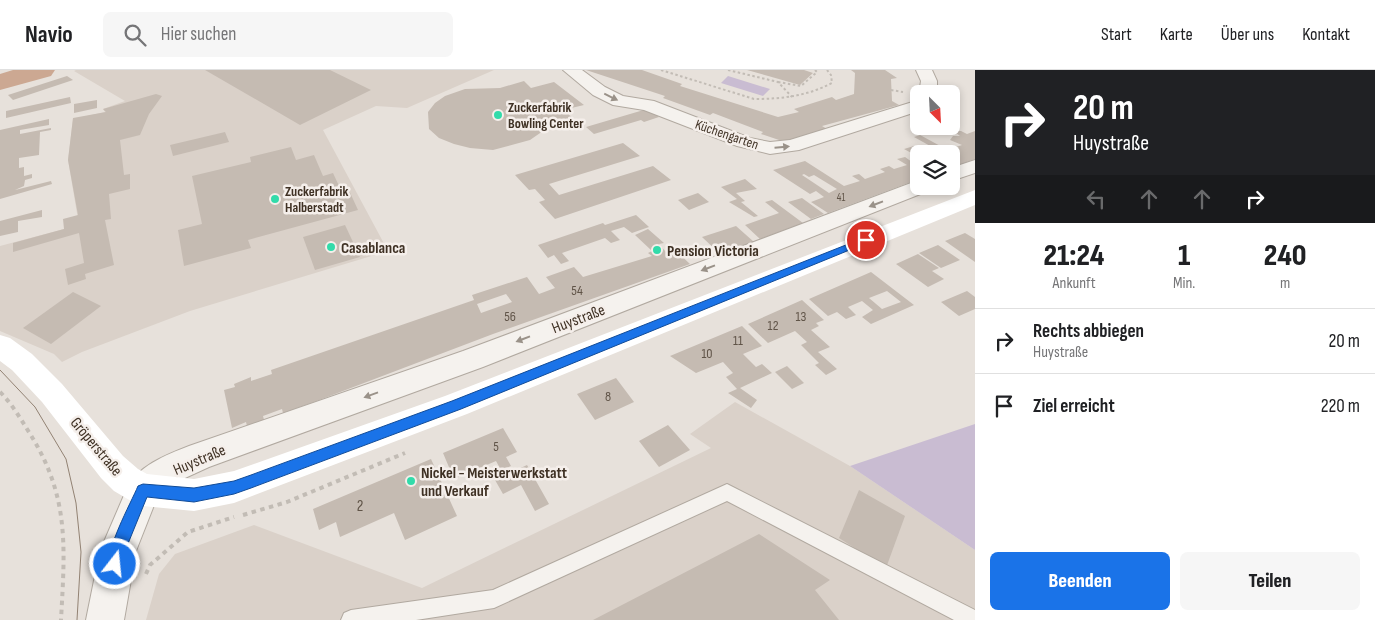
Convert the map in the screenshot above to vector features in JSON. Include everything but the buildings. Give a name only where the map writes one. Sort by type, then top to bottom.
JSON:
[{"type":"main road","name":"Huystraße","points":[[143,490],[194,495],[234,487],[456,405],[975,197]]},
{"type":"main road","name":"Gröperstraße","points":[[0,346],[22,362],[52,393],[112,468],[143,490]]},
{"type":"street","name":"Küchengarten","points":[[571,70],[600,91],[619,101],[648,105],[744,142],[770,148],[792,146],[910,108]]},
{"type":"street","points":[[924,70],[929,85]]},
{"type":"street","points":[[960,172],[975,166]]},
{"type":"street","name":"Huystraße","points":[[143,490],[174,467],[200,456],[473,359],[910,190]]},
{"type":"street","points":[[105,620],[118,551],[143,490]]},
{"type":"lane","points":[[350,620],[494,599],[727,492],[974,620]]},
{"type":"path","points":[[661,70],[754,99],[792,98],[820,90],[832,82],[831,75],[826,70]]},
{"type":"path","points":[[728,70],[801,86],[817,72],[815,70]]},
{"type":"path","points":[[778,82],[792,98]]},
{"type":"path","points":[[0,392],[37,441],[50,466],[61,499],[64,547],[61,620]]},
{"type":"shaded area","points":[[494,70],[407,108],[376,106],[323,130],[388,251],[190,311],[82,352],[62,362],[54,354],[0,331],[0,246],[79,225],[68,160],[73,119],[105,112],[103,109],[125,101],[74,71]]},
{"type":"shaded area","points":[[728,76],[770,89],[763,96],[721,83]]},
{"type":"shaded area","points":[[735,402],[850,466],[975,550],[975,620],[146,620],[159,574],[175,554],[254,525],[422,588],[711,448],[690,434]]},
{"type":"shaded area","points":[[975,424],[975,550],[850,466]]},
{"type":"waterway","points":[[0,82],[42,70]]},
{"type":"tram line","points":[[0,370],[35,407],[66,459],[76,503],[81,552],[77,620]]},
{"type":"place","name":"Zuckerfabrik Bowling Center","points":[[498,115]]},
{"type":"place","name":"Zuckerfabrik Halberstadt","points":[[275,199]]},
{"type":"place","name":"Casablanca","points":[[331,247]]},
{"type":"place","name":"Pension Victoria","points":[[657,250]]},
{"type":"place","name":"Nickel - Meisterwerkstatt und Verkauf","points":[[411,481]]},
{"type":"route","points":[[115,564],[118,551],[143,490],[194,495],[234,487],[456,405],[866,240]]}]
